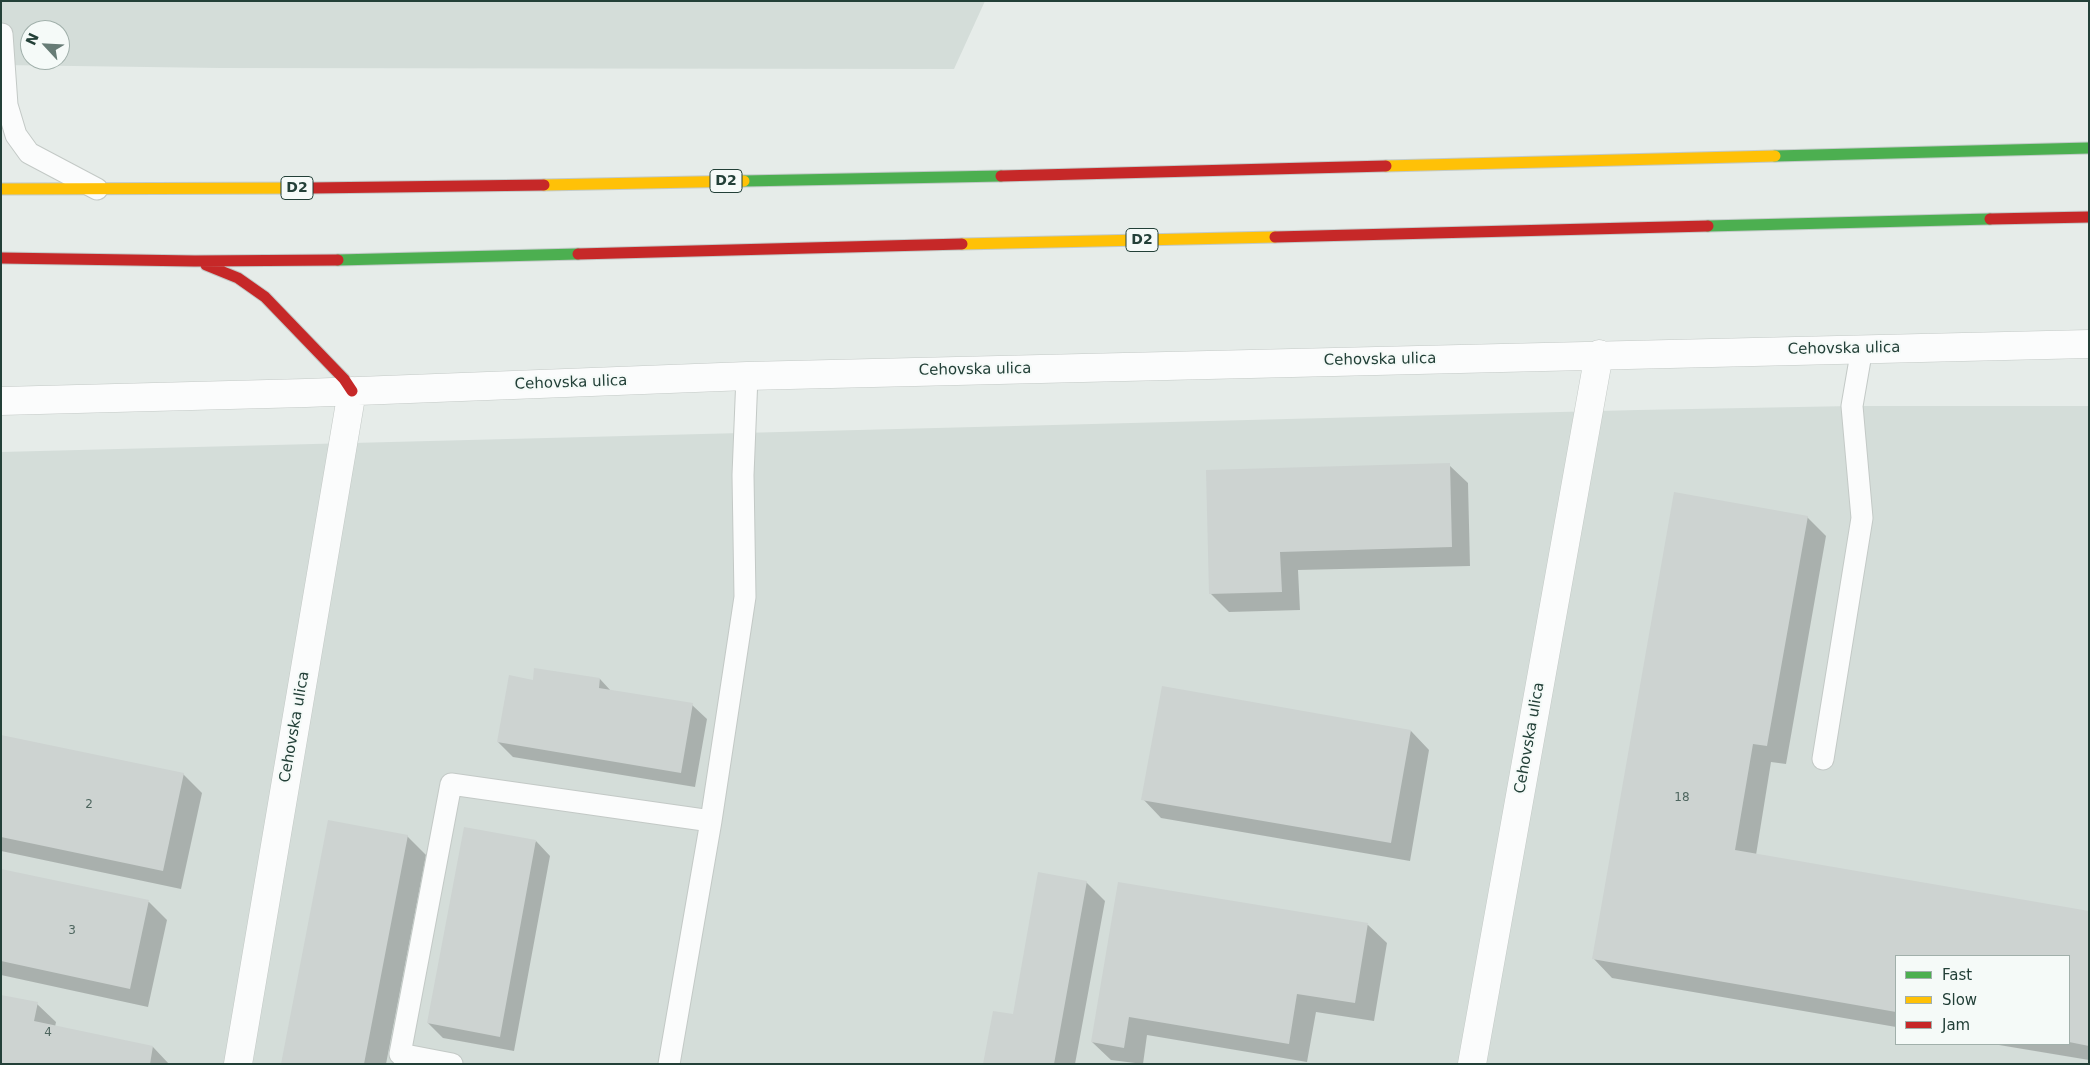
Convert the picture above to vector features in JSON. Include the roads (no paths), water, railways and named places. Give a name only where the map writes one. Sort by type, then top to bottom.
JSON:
[{"type":"main road","name":"D2","points":[[1,189],[99,190],[505,186],[917,178],[2089,148]]},
{"type":"main road","name":"D2","points":[[1,258],[195,261],[2089,216]]},
{"type":"main road","points":[[195,261],[238,278],[265,297],[344,379],[352,391]]},
{"type":"street","name":"Cehovska ulica","points":[[1,401],[352,391],[747,376],[1599,354],[2089,344]]},
{"type":"street","name":"Cehovska ulica","points":[[1472,1064],[1599,354]]},
{"type":"street","name":"Cehovska ulica","points":[[238,1064],[352,391]]},
{"type":"lane","points":[[2,34],[7,105],[16,135],[29,153],[99,190]]},
{"type":"lane","points":[[1823,759],[1862,518],[1852,406],[1862,348]]},
{"type":"lane","points":[[669,1064],[711,821],[745,597],[743,475],[747,376]]},
{"type":"lane","points":[[452,1064],[400,1054],[451,784],[711,821]]}]
